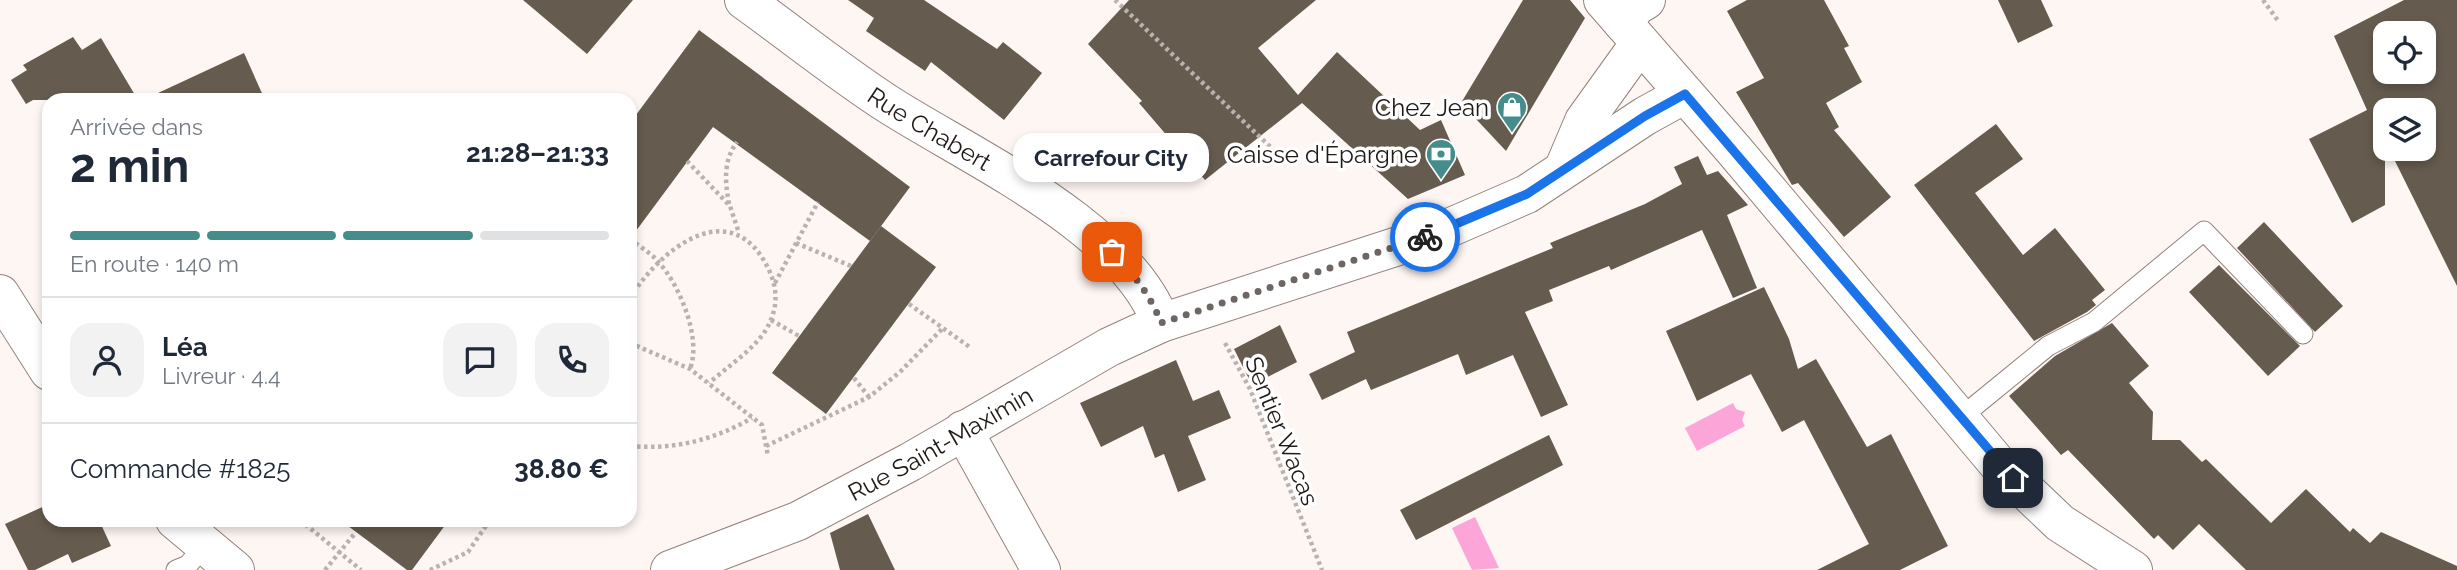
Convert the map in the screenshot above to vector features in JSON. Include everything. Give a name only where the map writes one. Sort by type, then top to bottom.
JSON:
[{"type":"street","name":"Rue Chabert","points":[[744,0],[888,104],[1058,209],[1096,236],[1128,268],[1155,306],[1161,323]]},
{"type":"street","points":[[1628,16],[1685,94],[1998,464],[2060,523],[2133,570]]},
{"type":"street","points":[[1564,168],[1628,16]]},
{"type":"street","name":"Rue Saint-Maximin","points":[[670,570],[798,521],[1109,347],[1161,323],[1435,234],[1527,194],[1564,168],[1685,94]]},
{"type":"street","points":[[0,294],[42,360]]},
{"type":"street","points":[[963,430],[1041,570]]},
{"type":"street","points":[[183,527],[235,570]]},
{"type":"lane","points":[[1960,418],[2048,346],[2094,322],[2204,231],[2303,334]]},
{"type":"lane","points":[[176,570],[188,565],[205,545]]},
{"type":"path","points":[[1115,0],[1280,156]]},
{"type":"path","points":[[2263,0],[2279,22]]},
{"type":"path","points":[[709,383],[755,342],[771,320],[776,306],[775,284],[764,260],[740,233],[730,206],[726,173],[729,153],[737,142]]},
{"type":"path","points":[[687,161],[730,206]]},
{"type":"path","points":[[775,284],[818,202]]},
{"type":"path","points":[[637,288],[657,260],[708,233],[740,233]]},
{"type":"path","points":[[796,243],[851,266]]},
{"type":"path","points":[[637,244],[657,260],[674,285],[687,316],[694,348],[690,369]]},
{"type":"path","points":[[909,304],[971,348]]},
{"type":"path","name":"Sentier Wacas","points":[[1206,307],[1250,389],[1322,570]]},
{"type":"path","points":[[771,320],[799,336]]},
{"type":"path","points":[[766,446],[869,397],[900,372],[943,328]]},
{"type":"path","points":[[637,346],[690,369],[762,425],[768,456]]},
{"type":"path","points":[[854,377],[869,397]]},
{"type":"path","points":[[637,446],[682,445],[726,433],[752,418]]},
{"type":"path","points":[[308,527],[361,570]]},
{"type":"path","points":[[430,570],[468,552],[485,527]]},
{"type":"path","points":[[325,570],[356,532]]},
{"type":"shaded area","points":[[1733,403],[1736,409],[1745,412],[1742,420],[1745,426],[1697,451],[1685,428]]},
{"type":"shaded area","points":[[1475,517],[1499,568],[1472,570],[1452,528]]},
{"type":"building","points":[[523,0],[633,0],[587,54]]},
{"type":"building","points":[[848,0],[924,0],[997,49],[1003,42],[1042,73],[1004,120],[931,62],[925,71],[866,31],[874,18]]},
{"type":"building","points":[[1129,0],[1316,0],[1258,48],[1298,95],[1337,52],[1420,130],[1441,120],[1465,175],[1408,199],[1302,103],[1205,180],[1139,103],[1142,101],[1088,44]]},
{"type":"building","points":[[1523,0],[1570,0],[1585,18],[1506,151],[1461,103]]},
{"type":"building","points":[[1747,0],[1824,0],[1849,46],[1844,48],[1862,82],[1826,103],[1839,127],[1834,130],[1891,197],[1844,237],[1798,183],[1792,185],[1736,92],[1764,78],[1727,11]]},
{"type":"building","points":[[1998,0],[2041,0],[2053,26],[2018,43]]},
{"type":"building","points":[[2404,0],[2457,0],[2457,286],[2395,161],[2436,161],[2436,98],[2373,98],[2373,161],[2385,161],[2385,205],[2352,223],[2309,139],[2367,110],[2334,36]]},
{"type":"building","points":[[699,30],[910,187],[870,241],[713,127],[637,230],[637,114]]},
{"type":"building","points":[[73,37],[82,50],[101,38],[134,93],[42,93],[42,100],[33,100],[26,104],[11,80],[27,70],[23,65]]},
{"type":"building","points":[[244,53],[262,93],[158,93]]},
{"type":"building","points":[[1996,124],[2023,159],[1975,193],[2023,255],[2055,228],[2105,290],[2092,300],[2096,305],[2087,312],[2034,341],[1914,185]]},
{"type":"building","points":[[1126,141],[1154,163],[1119,179],[1103,158]]},
{"type":"building","points":[[1698,156],[1707,175],[1718,171],[1748,205],[1727,215],[1757,288],[1733,298],[1702,230],[1611,270],[1609,266],[1549,290],[1553,301],[1525,312],[1568,405],[1541,417],[1513,355],[1466,375],[1458,354],[1371,390],[1366,379],[1322,400],[1309,374],[1355,352],[1347,332],[1553,248],[1550,243],[1645,204],[1682,184],[1674,167]]},
{"type":"building","points":[[2264,222],[2343,306],[2315,332],[2237,248]]},
{"type":"building","points":[[881,226],[936,267],[826,414],[772,373]]},
{"type":"building","points":[[2219,265],[2300,346],[2268,376],[2189,292]]},
{"type":"building","points":[[1764,287],[1789,339],[1798,369],[1816,359],[1867,447],[1891,434],[1948,546],[1900,570],[1817,570],[1869,544],[1804,420],[1782,432],[1751,374],[1697,401],[1666,331]]},
{"type":"building","points":[[2112,323],[2149,366],[2129,383],[2153,412],[2152,440],[2180,440],[2202,462],[2206,459],[2271,523],[2306,489],[2350,532],[2353,528],[2370,543],[2381,532],[2457,566],[2457,570],[2246,570],[2199,524],[2173,550],[2158,535],[2154,539],[2068,450],[2061,455],[2009,396],[2055,356]]},
{"type":"building","points":[[1280,325],[1297,362],[1252,385],[1234,349]]},
{"type":"building","points":[[1176,360],[1193,401],[1219,390],[1231,418],[1188,436],[1206,480],[1178,492],[1164,454],[1155,458],[1143,426],[1101,447],[1080,403]]},
{"type":"building","points":[[1549,435],[1563,465],[1416,540],[1400,510]]},
{"type":"building","points":[[42,507],[42,527],[102,527],[111,546],[72,563],[68,554],[35,570],[28,570],[5,524]]},
{"type":"building","points":[[868,514],[895,570],[840,570],[830,533]]},
{"type":"building","points":[[349,527],[444,527],[412,570],[407,570]]},
{"type":"way so far","points":[[1112,252],[1128,268],[1155,306],[1161,323],[1425,237]]},
{"type":"place","name":"Chez Jean","points":[[1512,134]]},
{"type":"place","name":"Caisse d'Épargne","points":[[1441,181]]},
{"type":"place","name":"Carrefour City","points":[[1112,252]]},
{"type":"route","points":[[1425,237],[1527,194],[1645,116],[1685,94],[1998,464],[2013,478]]}]
